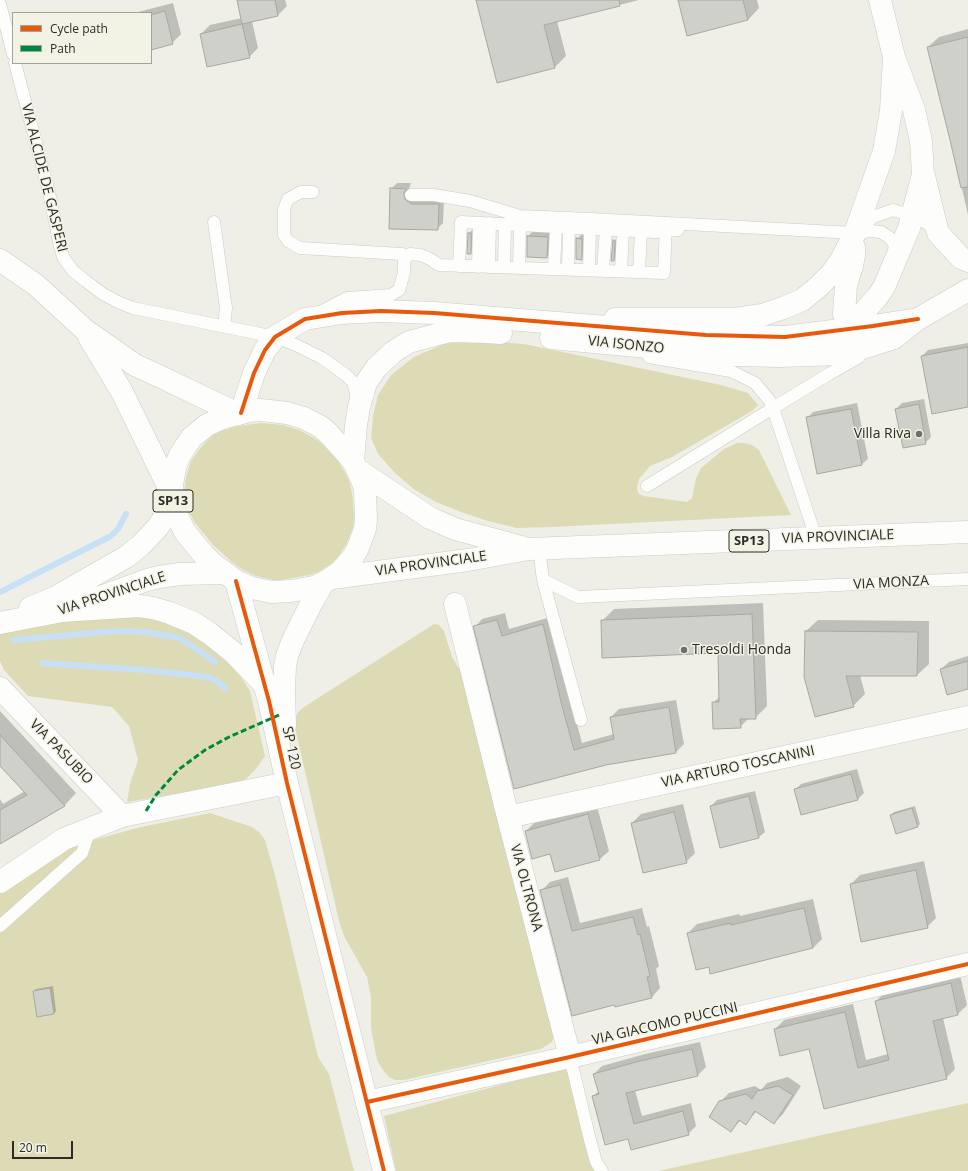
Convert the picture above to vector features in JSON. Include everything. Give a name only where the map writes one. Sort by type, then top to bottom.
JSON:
[{"type":"street","points":[[880,0],[894,57],[914,110],[924,174],[938,233],[961,258],[968,261]]},
{"type":"street","points":[[240,413],[254,372],[265,350],[275,338],[305,319],[342,313],[382,311],[533,314],[617,319],[735,319],[762,315],[802,300],[832,273],[841,260],[855,233],[884,151],[891,111],[894,57]]},
{"type":"street","points":[[723,354],[806,347],[835,343],[840,339],[878,296],[884,287],[909,228],[924,174]]},
{"type":"street","points":[[855,233],[854,255],[846,285],[844,314],[849,329],[854,336],[863,341],[884,341]]},
{"type":"street","name":"SP13","points":[[0,260],[36,285],[85,330],[135,366],[240,413]]},
{"type":"street","name":"VIA ISONZO","points":[[356,466],[356,425],[359,407],[366,383],[376,368],[393,352],[409,342],[450,331],[486,332],[723,354],[780,356],[843,354],[884,341],[968,290]]},
{"type":"street","points":[[434,313],[706,335],[785,337],[918,319]]},
{"type":"street","name":"SP13","points":[[85,330],[122,392],[173,499]]},
{"type":"street","name":"SP13","points":[[270,410],[304,418],[329,434],[356,466],[365,489],[366,510],[365,529],[358,548],[353,557],[340,572],[327,580],[304,589],[272,592],[252,588],[231,577],[204,554],[185,532],[176,514],[172,484],[176,464],[183,451],[192,438],[207,425],[216,420],[240,413],[270,410]]},
{"type":"street","name":"VIA PROVINCIALE","points":[[356,466],[430,518],[455,529],[534,549]]},
{"type":"street","name":"VIA PROVINCIALE","points":[[0,622],[54,598],[126,557],[140,546],[158,527],[173,499]]},
{"type":"street","name":"VIA PROVINCIALE","points":[[327,580],[534,549],[968,532]]},
{"type":"street","name":"VIA PROVINCIALE","points":[[0,622],[62,611],[159,577],[180,574],[231,577]]},
{"type":"street","name":"SP 120","points":[[231,577],[266,686],[287,783],[384,1171]]},
{"type":"street","points":[[0,882],[64,840],[122,816],[287,783],[284,690],[285,666],[290,645],[311,604],[327,580]]},
{"type":"street","name":"VIA OLTRONA","points":[[455,604],[570,1057]]},
{"type":"street","points":[[62,611],[139,606],[170,613],[194,623],[209,633],[234,653],[266,686]]},
{"type":"street","name":"VIA PASUBIO","points":[[0,688],[122,816]]},
{"type":"street","name":"VIA ARTURO TOSCANINI","points":[[508,817],[968,718]]},
{"type":"street","name":"VIA GIACOMO PUCCINI","points":[[367,1102],[570,1057],[968,964]]},
{"type":"lane","points":[[0,4],[12,50]]},
{"type":"lane","name":"VIA ALCIDE DE GASPERI","points":[[15,64],[49,192],[63,257],[73,271],[86,282],[118,302],[134,308],[224,326],[275,338],[296,345],[322,358],[346,375],[353,382],[359,407]]},
{"type":"lane","points":[[305,319],[347,298],[391,295],[399,290],[404,273],[404,260],[402,254],[300,248],[288,241],[284,235],[284,209],[288,199],[301,192],[313,192]]},
{"type":"lane","points":[[411,194],[434,195],[470,201],[520,216],[666,227],[677,230],[746,232],[769,229],[855,233],[871,231],[882,232],[890,238],[894,244],[897,257]]},
{"type":"lane","points":[[855,233],[873,217],[892,210],[912,216],[928,224],[938,233]]},
{"type":"lane","points":[[214,222],[226,308],[224,326]]},
{"type":"lane","points":[[459,266],[462,222],[641,231],[666,227]]},
{"type":"lane","points":[[483,267],[485,223]]},
{"type":"lane","points":[[504,267],[505,224]]},
{"type":"lane","points":[[519,268],[520,225]]},
{"type":"lane","points":[[554,269],[556,227]]},
{"type":"lane","points":[[568,269],[569,227]]},
{"type":"lane","points":[[404,260],[410,254],[421,255],[439,265],[664,273],[666,227]]},
{"type":"lane","points":[[589,270],[590,228]]},
{"type":"lane","points":[[603,270],[606,229]]},
{"type":"lane","points":[[621,271],[623,230]]},
{"type":"lane","points":[[639,272],[641,231]]},
{"type":"lane","points":[[553,338],[731,371],[755,383],[770,401],[773,408],[816,538]]},
{"type":"lane","points":[[647,486],[884,341]]},
{"type":"lane","points":[[534,549],[581,720]]},
{"type":"lane","name":"VIA MONZA","points":[[543,580],[578,597],[968,580]]},
{"type":"lane","points":[[0,926],[82,853],[90,829]]},
{"type":"lane","name":"VIA OLTRONA","points":[[570,1057],[595,1155],[599,1168],[602,1171]]},
{"type":"shaded area","points":[[471,340],[524,344],[721,385],[748,393],[758,405],[752,411],[672,457],[650,466],[639,479],[637,487],[638,493],[644,496],[687,502],[692,498],[696,478],[701,468],[724,449],[737,443],[745,443],[752,445],[759,450],[791,515],[517,528],[488,521],[436,502],[415,490],[396,474],[378,454],[371,438],[373,416],[378,395],[391,375],[414,357],[444,344]]},
{"type":"shaded area","points":[[261,423],[284,425],[299,430],[314,438],[321,443],[338,461],[350,483],[354,518],[353,527],[347,543],[332,563],[310,575],[273,580],[256,576],[243,570],[213,545],[195,523],[188,510],[184,493],[186,477],[191,461],[201,447],[213,435],[221,431],[237,426]]},
{"type":"shaded area","points":[[141,615],[181,628],[205,642],[224,658],[241,677],[250,691],[265,756],[255,770],[246,779],[234,784],[127,802],[130,784],[138,760],[129,726],[112,707],[28,696],[4,670],[0,661],[0,633],[88,618]]},
{"type":"shaded area","points":[[434,624],[439,625],[444,631],[452,657],[458,667],[467,675],[554,1035],[552,1042],[541,1049],[404,1080],[395,1080],[389,1077],[377,1060],[371,1028],[371,997],[367,977],[344,936],[339,921],[294,723],[299,711],[304,707]]},
{"type":"shaded area","points":[[210,813],[252,827],[259,832],[265,840],[275,875],[318,1057],[329,1074],[354,1171],[0,1171],[0,889],[71,846],[141,827]]},
{"type":"shaded area","points":[[567,1067],[598,1171],[396,1171],[384,1116]]},
{"type":"shaded area","points":[[968,1103],[968,1171],[658,1171]]},
{"type":"building","points":[[237,0],[275,0],[278,16],[242,24]]},
{"type":"building","points":[[476,0],[619,0],[620,6],[544,25],[555,68],[497,83]]},
{"type":"building","points":[[678,0],[743,0],[748,20],[687,36]]},
{"type":"building","points":[[165,11],[173,44],[152,50],[152,15]]},
{"type":"building","points":[[242,24],[250,58],[207,67],[200,34]]},
{"type":"building","points":[[968,37],[968,187],[961,188],[927,47]]},
{"type":"building","points":[[390,188],[407,189],[404,192],[405,199],[408,202],[411,202],[411,204],[439,204],[438,230],[389,229]]},
{"type":"building","points":[[468,233],[471,233],[471,254],[467,254]]},
{"type":"building","points":[[527,236],[548,237],[547,258],[527,257]]},
{"type":"building","points":[[576,238],[582,239],[582,260],[576,259]]},
{"type":"building","points":[[613,240],[615,241],[614,261],[611,261]]},
{"type":"building","name":"Villa Riva","points":[[968,347],[968,407],[932,414],[921,356]]},
{"type":"building","points":[[919,404],[926,444],[903,448],[895,409]]},
{"type":"building","points":[[851,409],[862,465],[817,474],[806,417]]},
{"type":"building","points":[[752,614],[756,719],[740,719],[741,728],[713,729],[712,702],[719,702],[718,653],[602,658],[601,620]]},
{"type":"building","points":[[497,620],[502,636],[543,624],[574,750],[614,739],[610,717],[669,707],[676,753],[606,765],[514,789],[473,626]]},
{"type":"building","points":[[805,631],[918,632],[917,676],[846,676],[854,707],[815,717],[804,677]]},
{"type":"building","points":[[968,661],[968,689],[947,695],[940,669]]},
{"type":"building","points":[[0,735],[65,806],[0,844],[0,810],[27,795],[0,766]]},
{"type":"building","points":[[851,774],[858,800],[801,815],[794,789]]},
{"type":"building","points":[[749,796],[759,838],[720,848],[710,806]]},
{"type":"building","points":[[912,808],[918,827],[896,834],[890,815]]},
{"type":"building","points":[[674,812],[687,863],[643,873],[631,823]]},
{"type":"building","points":[[588,814],[600,860],[555,872],[550,854],[532,859],[525,831]]},
{"type":"building","points":[[916,870],[928,928],[861,942],[850,884]]},
{"type":"building","points":[[560,885],[572,931],[633,917],[638,935],[640,934],[650,976],[647,977],[652,998],[615,1007],[614,1005],[572,1016],[540,890]]},
{"type":"building","points":[[804,908],[813,948],[710,974],[709,967],[696,970],[687,933],[731,923],[731,925]]},
{"type":"building","points":[[951,983],[958,1015],[933,1021],[947,1079],[824,1109],[809,1049],[780,1056],[774,1029],[845,1012],[858,1068],[889,1060],[875,1001]]},
{"type":"building","points":[[50,988],[54,1014],[37,1017],[33,991]]},
{"type":"building","points":[[692,1049],[698,1076],[626,1093],[634,1124],[683,1111],[689,1135],[631,1150],[628,1139],[605,1145],[592,1096],[599,1094],[593,1074]]},
{"type":"building","points":[[778,1086],[793,1095],[774,1124],[755,1111],[746,1125],[739,1120],[731,1132],[709,1117],[719,1101],[746,1094],[752,1099],[757,1091]]},
{"type":"waterway","points":[[0,592],[111,536],[118,529],[126,514]]},
{"type":"waterway","points":[[14,640],[105,632],[146,632],[180,638],[215,662]]},
{"type":"waterway","points":[[42,663],[145,670],[208,677],[217,681],[225,688]]},
{"type":"marked path","points":[[146,811],[156,795],[178,770],[205,750],[229,737],[279,715]]},
{"type":"cycle path","points":[[241,413],[254,373],[265,350],[275,337],[305,319],[342,313],[381,311],[434,313],[706,335],[785,337],[918,319]]},
{"type":"cycle path","points":[[236,581],[269,701],[287,783],[384,1171]]},
{"type":"cycle path","points":[[367,1102],[570,1057],[968,964]]},
{"type":"place","name":"Villa Riva","points":[[919,434]]},
{"type":"place","name":"Tresoldi Honda","points":[[684,650]]}]
